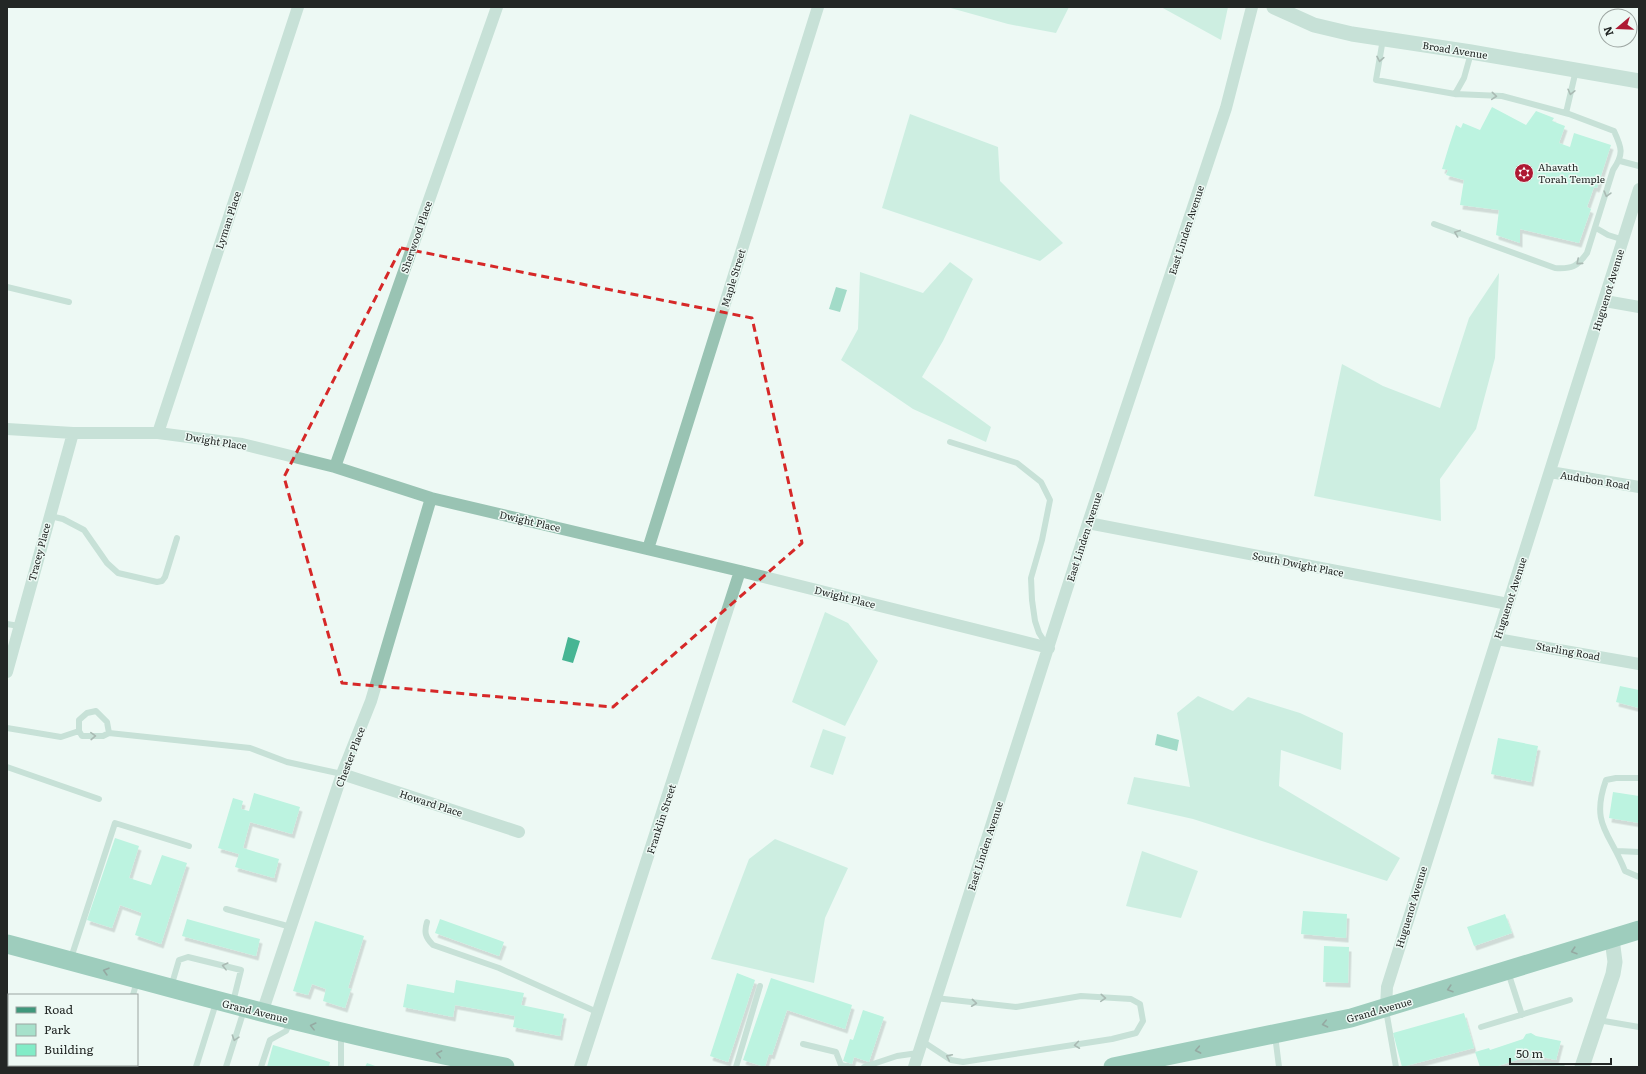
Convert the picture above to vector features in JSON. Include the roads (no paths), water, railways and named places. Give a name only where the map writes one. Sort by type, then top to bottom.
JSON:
[{"type":"main road","name":"Grand Avenue","points":[[1113,1067],[1336,1022],[1508,972],[1639,930]]},
{"type":"main road","name":"Grand Avenue","points":[[7,944],[70,960],[136,987],[170,988],[239,1007],[468,1064],[505,1067]]},
{"type":"street","name":"Lyman Place","points":[[158,433],[298,7]]},
{"type":"street","name":"Sherwood Place","points":[[335,467],[496,7]]},
{"type":"street","name":"Maple Street","points":[[648,549],[818,7]]},
{"type":"street","name":"East Linden Avenue","points":[[914,1067],[1088,523],[1226,108],[1252,7]]},
{"type":"street","name":"Broad Avenue","points":[[1274,7],[1314,25],[1383,39],[1471,52],[1639,81]]},
{"type":"street","name":"Huguenot Avenue","points":[[1386,1008],[1387,987],[1453,771],[1497,639],[1639,189]]},
{"type":"street","points":[[1604,301],[1639,307]]},
{"type":"street","name":"Dwight Place","points":[[7,429],[73,433],[158,433],[242,444],[335,467],[431,498],[740,571],[1049,648]]},
{"type":"street","name":"Tracey Place","points":[[7,672],[13,625],[50,516],[73,433]]},
{"type":"street","name":"Audubon Road","points":[[1550,472],[1639,487]]},
{"type":"street","name":"Chester Place","points":[[239,1007],[291,927],[342,774],[371,701],[431,498]]},
{"type":"street","name":"South Dwight Place","points":[[1088,523],[1508,604]]},
{"type":"street","name":"Franklin Street","points":[[580,1067],[740,571]]},
{"type":"street","name":"Starling Road","points":[[1497,639],[1639,664]]},
{"type":"street","name":"Howard Place","points":[[342,774],[519,832]]},
{"type":"street","points":[[1582,1067],[1614,968],[1615,955],[1612,939]]},
{"type":"lane","points":[[1383,39],[1376,80],[1455,94],[1502,96],[1566,113],[1614,131],[1622,147],[1620,161],[1613,170],[1587,253],[1580,263],[1569,269],[1555,268],[1434,224]]},
{"type":"lane","points":[[1455,94],[1464,78],[1471,52]]},
{"type":"lane","points":[[1566,113],[1576,70]]},
{"type":"lane","points":[[1620,161],[1639,166]]},
{"type":"lane","points":[[1596,228],[1624,240]]},
{"type":"lane","points":[[7,287],[69,302]]},
{"type":"lane","points":[[950,442],[1017,463],[1041,482],[1050,500],[1042,540],[1031,578],[1035,621],[1039,633],[1049,648]]},
{"type":"lane","points":[[50,516],[64,519],[84,530],[107,563],[118,573],[156,582],[162,581],[165,576],[177,538]]},
{"type":"lane","points":[[109,733],[106,722],[96,711],[87,713],[79,720],[79,731],[82,736],[103,736],[109,733],[250,748],[287,762],[342,774]]},
{"type":"lane","points":[[7,728],[60,737],[79,731]]},
{"type":"lane","points":[[7,767],[99,799]]},
{"type":"lane","points":[[1639,778],[1616,778],[1606,780],[1601,794],[1599,816],[1603,828],[1617,851],[1625,870],[1639,877]]},
{"type":"lane","points":[[70,960],[115,823],[189,846]]},
{"type":"lane","points":[[1617,851],[1639,852]]},
{"type":"lane","points":[[226,909],[291,927]]},
{"type":"lane","points":[[427,922],[424,930],[426,938],[433,945],[505,971],[597,1012]]},
{"type":"lane","points":[[170,988],[179,960],[188,957],[241,970],[239,1007],[226,1067]]},
{"type":"lane","points":[[1508,972],[1522,1015]]},
{"type":"lane","points":[[736,1067],[760,986]]},
{"type":"lane","points":[[922,1041],[951,1060],[963,1062],[1112,1039],[1136,1033],[1143,1021],[1140,1004],[1131,999],[1081,996],[1016,1007],[936,998]]},
{"type":"lane","points":[[1481,1027],[1570,1000]]},
{"type":"lane","points":[[196,1067],[239,1007]]},
{"type":"lane","points":[[1386,1008],[1396,1067]]},
{"type":"lane","points":[[261,1067],[270,1040],[286,1031],[290,1020]]},
{"type":"lane","points":[[1598,1020],[1639,1027]]},
{"type":"lane","points":[[341,1067],[342,1033]]},
{"type":"lane","points":[[1275,1035],[1279,1067]]},
{"type":"lane","points":[[802,1044],[836,1052],[841,1065],[849,1067]]},
{"type":"lane","points":[[864,1067],[897,1056],[918,1054]]},
{"type":"lane","points":[[1513,1067],[1526,1062],[1535,1062],[1562,1067]]},
{"type":"place","name":"Ahavath Torah Temple","points":[[1524,173]]}]
